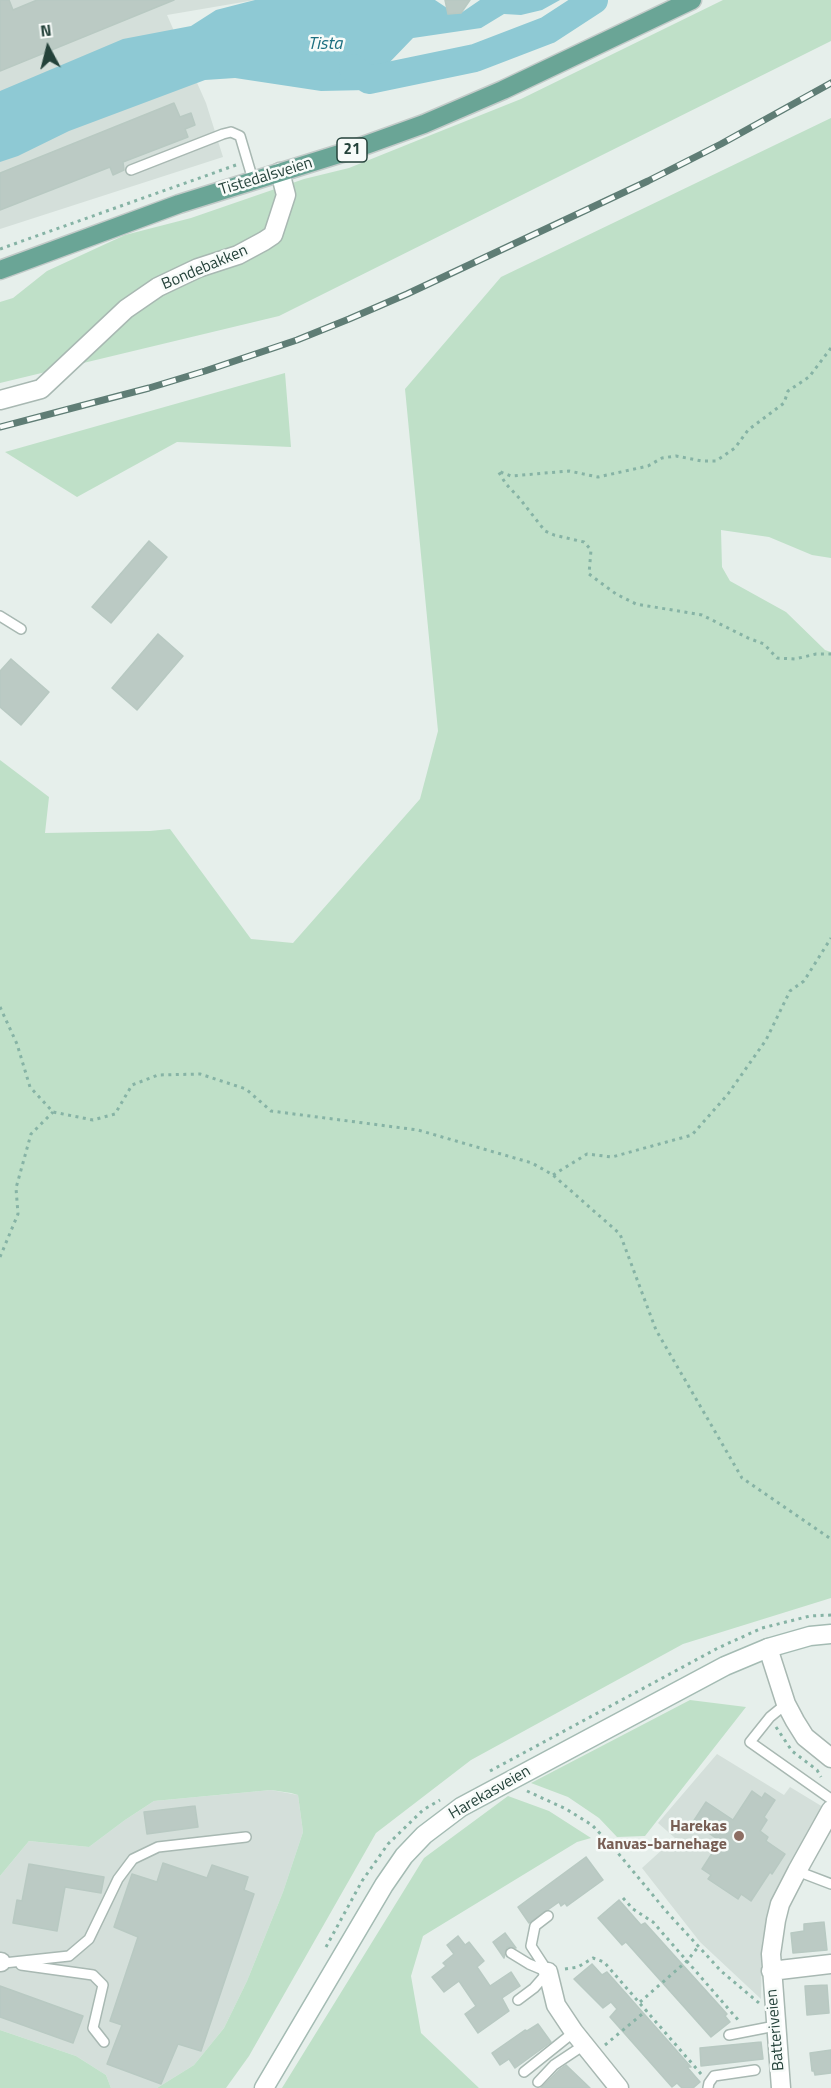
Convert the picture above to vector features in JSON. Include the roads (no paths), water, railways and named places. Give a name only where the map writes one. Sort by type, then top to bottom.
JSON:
[{"type":"main road","name":"Tistedalsveien","points":[[0,270],[179,204],[352,150],[424,124],[502,90],[692,0]]},
{"type":"street","name":"Bondebakken","points":[[0,400],[40,389],[126,309],[158,288],[198,268],[238,255],[264,242],[273,234],[286,195],[280,172]]},
{"type":"street","name":"Harekasveien","points":[[264,2088],[384,1885],[404,1856],[424,1835],[461,1807],[725,1666],[768,1648],[810,1636],[831,1634]]},
{"type":"street","points":[[768,1648],[786,1704],[805,1737],[831,1758]]},
{"type":"street","name":"Batteriveien","points":[[781,2088],[771,1971],[776,1920],[780,1904],[796,1871],[831,1810]]},
{"type":"street","name":"Batteriveien","points":[[771,1971],[831,1964]]},
{"type":"street","points":[[548,1972],[556,2005],[614,2086]]},
{"type":"lane","points":[[131,170],[231,132],[240,136],[253,180]]},
{"type":"lane","points":[[0,616],[21,629]]},
{"type":"lane","points":[[786,1704],[770,1717],[750,1742],[831,1799]]},
{"type":"lane","points":[[2,1962],[69,1956],[89,1939],[118,1879],[133,1858],[158,1847],[246,1837]]},
{"type":"lane","points":[[796,1871],[831,1884]]},
{"type":"lane","points":[[548,1916],[535,1926],[531,1946],[548,1972]]},
{"type":"lane","points":[[511,1953],[548,1972]]},
{"type":"lane","points":[[2,1962],[93,1975],[103,1985],[93,2028],[104,2042]]},
{"type":"lane","points":[[518,2000],[534,1988],[548,1972]]},
{"type":"lane","points":[[729,2035],[747,2032],[774,2018]]},
{"type":"lane","points":[[524,2072],[583,2044]]},
{"type":"lane","points":[[538,2082],[554,2065],[583,2044]]},
{"type":"lane","points":[[709,2086],[714,2076],[755,2070]]},
{"type":"water","name":"Tista","points":[[255,0],[435,0],[461,13],[480,0],[560,0],[542,10],[521,15],[504,14],[481,28],[413,38],[388,64],[387,79],[367,90],[321,91],[235,78],[205,80],[69,131],[18,156],[0,162],[0,91],[123,39],[191,26],[216,10]]},
{"type":"waterway","points":[[353,68],[369,80],[475,58],[548,30],[594,0]]},
{"type":"railway","points":[[0,427],[205,371],[297,340],[349,319],[648,181],[721,144],[831,83]]},
{"type":"place","name":"Harekas Kanvas-barnehage","points":[[739,1836]]}]
